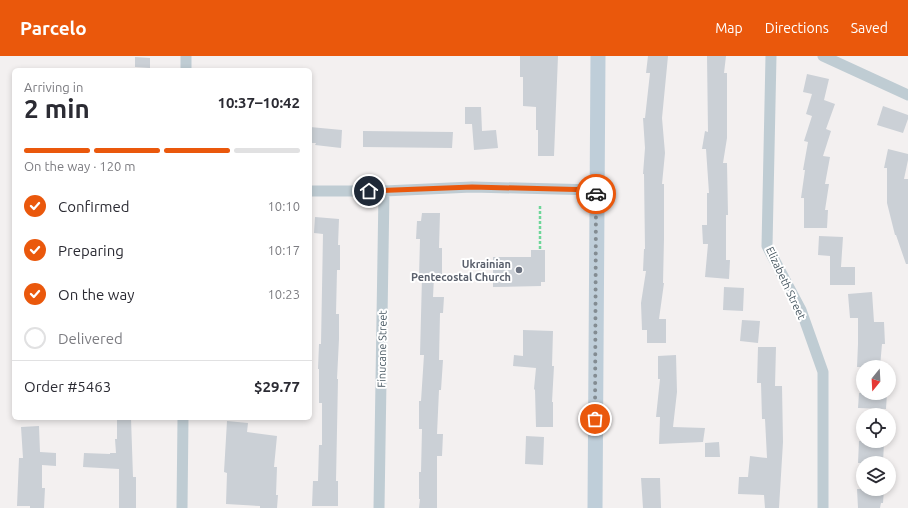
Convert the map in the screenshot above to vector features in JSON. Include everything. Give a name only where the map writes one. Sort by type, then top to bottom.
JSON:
[{"type":"main road","points":[[595,508],[598,56]]},
{"type":"street","points":[[186,56],[186,68]]},
{"type":"street","name":"Elizabeth Street","points":[[771,56],[767,246],[801,310],[823,372],[823,508]]},
{"type":"street","points":[[823,56],[908,95]]},
{"type":"street","points":[[312,191],[384,191],[472,187],[596,190]]},
{"type":"street","name":"Finucane Street","points":[[379,508],[384,191]]},
{"type":"street","points":[[182,508],[183,420]]},
{"type":"path","points":[[540,206],[540,250]]},
{"type":"building","points":[[520,56],[558,56],[554,156],[538,156],[536,107],[523,106],[523,77],[520,77]]},
{"type":"building","points":[[648,56],[668,56],[662,118],[665,153],[662,184],[664,184],[664,283],[659,319],[666,319],[666,343],[647,343],[647,330],[642,330],[641,303],[646,271],[643,271],[645,249],[643,174],[645,148],[643,118],[645,118],[650,73],[646,73]]},
{"type":"building","points":[[707,56],[726,56],[724,73],[727,73],[727,138],[723,163],[727,163],[728,215],[726,215],[726,260],[730,260],[729,279],[705,277],[708,244],[703,244],[702,225],[707,225],[707,193],[709,193],[706,149],[702,149],[705,131],[708,132]]},
{"type":"building","points":[[135,57],[150,58],[150,68],[135,67]]},
{"type":"building","points":[[807,74],[829,79],[824,100],[835,104],[826,129],[831,131],[823,156],[830,157],[825,184],[829,184],[825,210],[828,210],[827,228],[804,228],[804,198],[801,198],[805,170],[803,170],[808,142],[804,141],[812,116],[806,114],[812,94],[803,92]]},
{"type":"building","points":[[883,106],[908,115],[903,133],[877,125]]},
{"type":"building","points":[[465,107],[481,107],[482,131],[496,130],[498,148],[474,150],[472,124],[465,124]]},
{"type":"building","points":[[312,127],[342,130],[341,148],[315,145],[316,143],[312,143]]},
{"type":"building","points":[[363,131],[453,132],[452,148],[363,147]]},
{"type":"building","points":[[888,149],[908,154],[904,179],[908,179],[908,264],[906,264],[895,235],[887,203],[887,168],[884,168]]},
{"type":"building","points":[[422,213],[440,213],[439,248],[442,248],[442,277],[434,277],[433,297],[444,297],[443,313],[440,313],[439,360],[443,360],[441,390],[439,390],[437,434],[443,434],[442,456],[437,456],[437,508],[419,508],[419,472],[421,472],[422,429],[419,429],[419,401],[421,401],[424,355],[420,355],[422,277],[419,277],[420,239],[416,239],[417,221],[421,221]]},
{"type":"building","points":[[315,217],[339,219],[338,245],[340,245],[340,270],[337,270],[336,314],[339,314],[336,481],[338,481],[338,506],[312,506],[313,481],[318,481],[319,445],[322,445],[322,403],[319,403],[318,369],[319,344],[321,344],[323,234],[314,233]]},
{"type":"building","points":[[819,236],[843,237],[841,267],[855,267],[855,285],[830,285],[830,256],[818,255]]},
{"type":"building","name":"Ukrainian Pentecostal Church","points":[[531,250],[545,250],[545,282],[541,282],[541,286],[493,287],[493,257],[531,257]]},
{"type":"building","points":[[724,287],[744,288],[743,311],[723,310]]},
{"type":"building","points":[[872,292],[874,322],[884,322],[885,344],[882,344],[881,360],[857,360],[858,318],[850,318],[848,294]]},
{"type":"building","points":[[742,320],[760,321],[758,343],[740,341]]},
{"type":"building","points":[[523,330],[553,331],[553,427],[536,427],[534,389],[536,368],[513,366],[514,355],[523,356]]},
{"type":"building","points":[[758,347],[776,347],[775,386],[782,386],[783,442],[779,508],[765,508],[764,495],[738,494],[739,477],[748,477],[750,456],[767,458],[765,419],[762,419],[761,383],[757,383]]},
{"type":"building","points":[[676,355],[677,392],[673,427],[705,428],[703,442],[659,444],[660,417],[656,417],[660,379],[658,379],[658,356]]},
{"type":"building","points":[[859,400],[887,400],[886,408],[858,408]]},
{"type":"building","points":[[117,420],[131,420],[133,477],[136,477],[136,508],[119,508],[119,469],[83,467],[84,453],[116,453],[115,439],[117,439]]},
{"type":"building","points":[[227,421],[248,423],[247,432],[277,436],[274,467],[277,467],[277,508],[260,508],[260,506],[226,504],[227,473],[224,472]]},
{"type":"building","points":[[39,426],[40,452],[56,453],[56,466],[42,465],[42,488],[45,488],[44,508],[17,506],[19,458],[23,458],[21,427]]},
{"type":"building","points":[[526,436],[544,437],[543,465],[525,464]]},
{"type":"building","points":[[719,442],[720,457],[705,457],[705,443]]},
{"type":"building","points":[[859,448],[884,448],[883,456],[858,456]]},
{"type":"building","points":[[641,478],[660,478],[661,508],[643,508]]},
{"type":"building","points":[[857,496],[884,496],[883,503],[881,503],[880,508],[858,508]]},
{"type":"way so far","points":[[595,419],[596,194]]},
{"type":"place","name":"Ukrainian Pentecostal Church","points":[[519,270]]},
{"type":"route","points":[[369,191],[472,187],[596,190],[596,194]]}]
